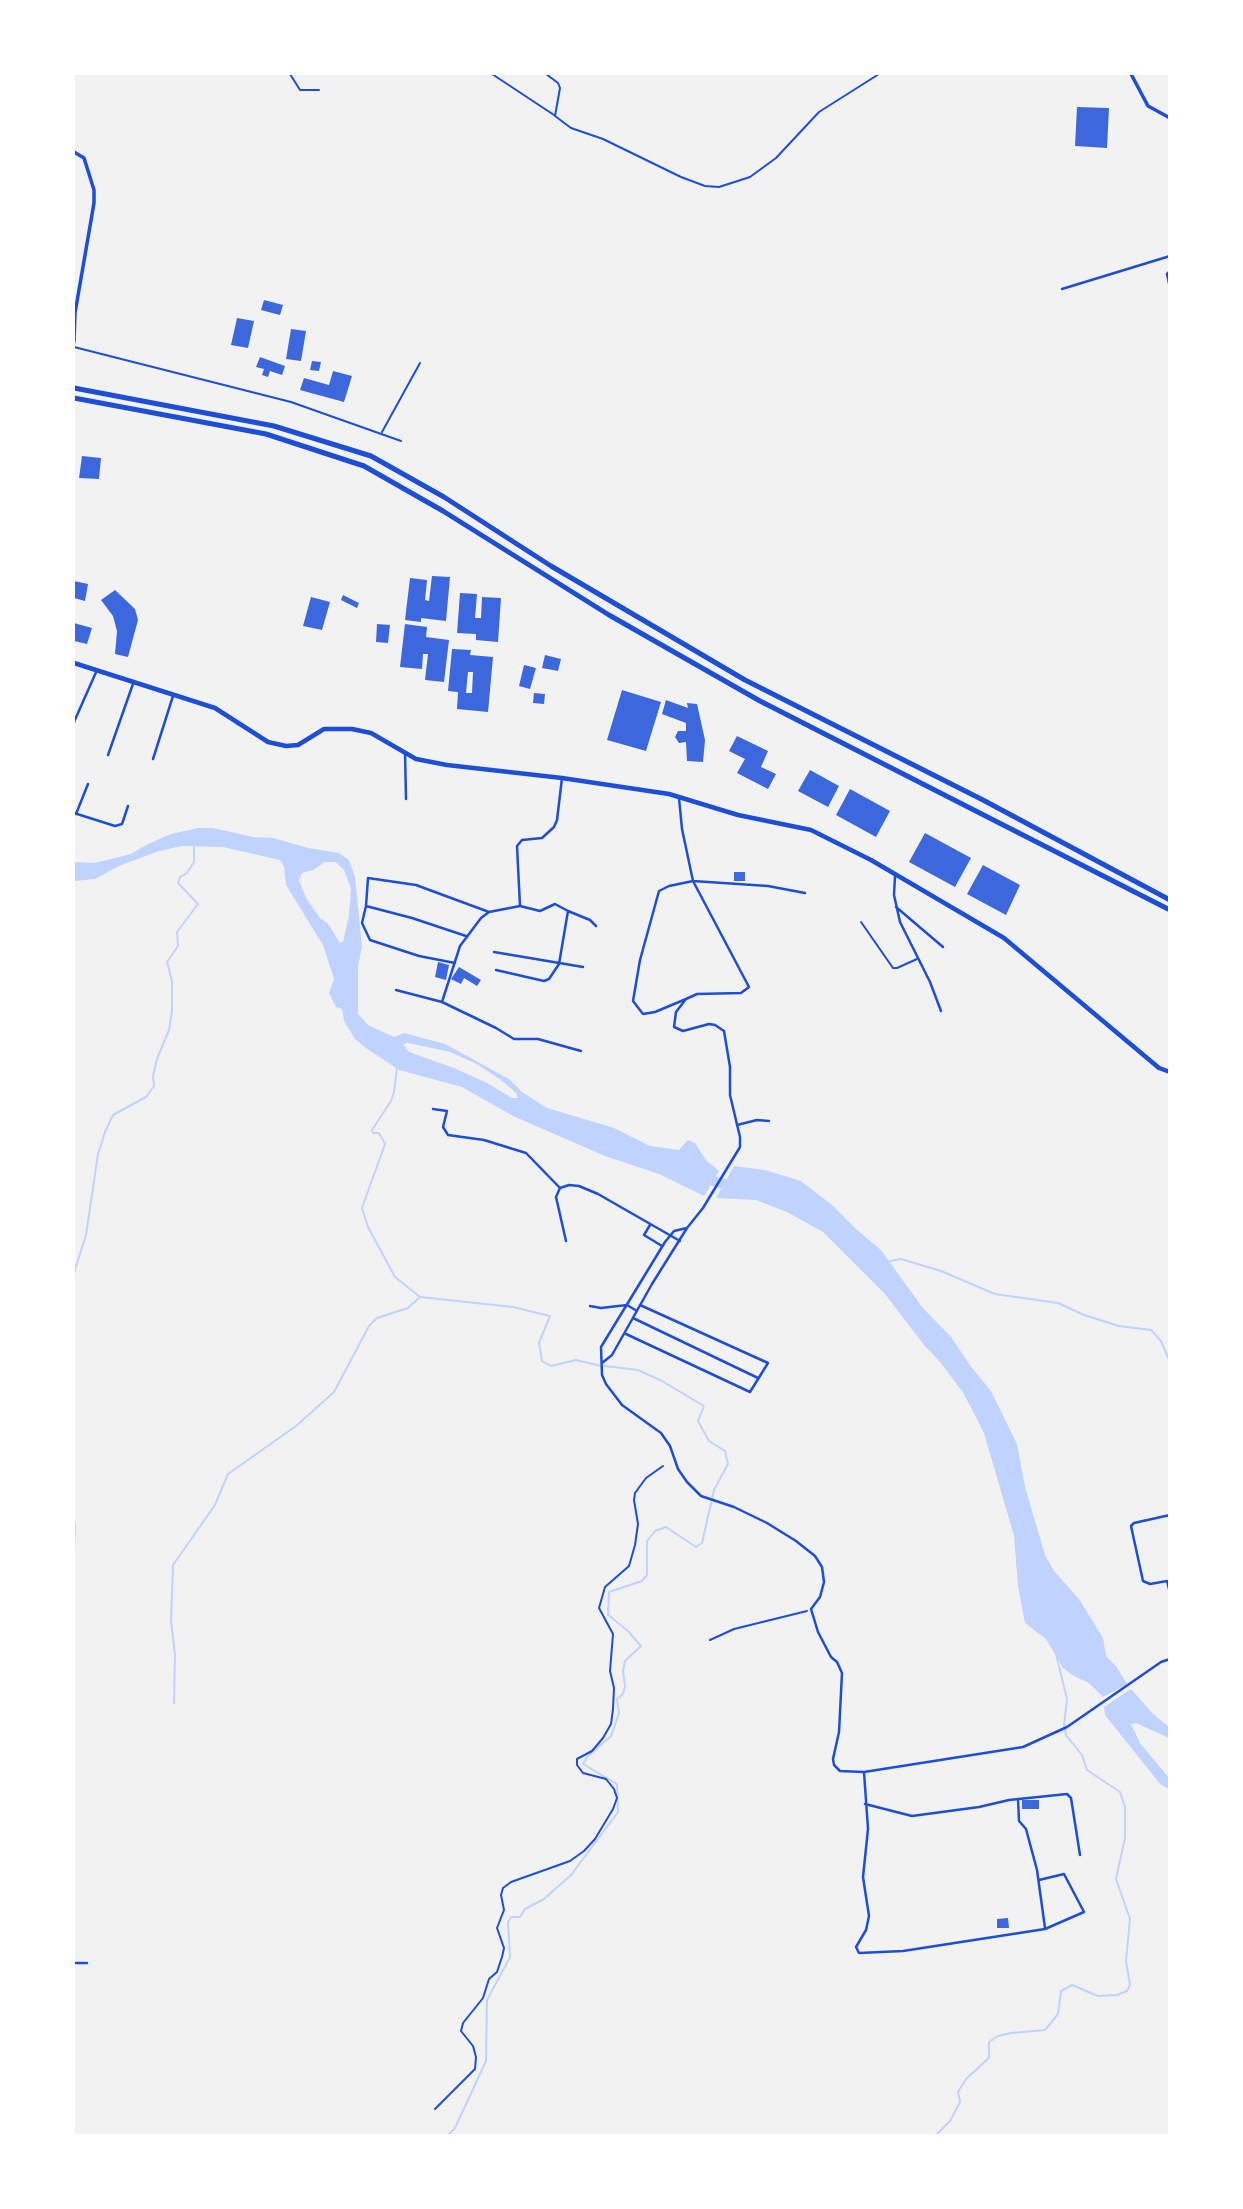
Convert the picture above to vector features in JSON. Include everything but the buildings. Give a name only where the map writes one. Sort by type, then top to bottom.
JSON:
[{"type":"highway","points":[[74,387],[274,426],[371,456],[444,497],[551,566],[746,680],[984,800],[1170,900]]},
{"type":"highway","points":[[74,398],[266,434],[363,466],[443,511],[609,615],[760,701],[1170,910]]},
{"type":"main road","points":[[74,663],[215,708],[268,742],[286,746],[298,745],[324,729],[371,733],[416,758],[447,765],[669,794],[749,818],[811,830],[1004,938],[1159,1068],[1170,1072]]},
{"type":"street","points":[[1130,74],[1148,106],[1170,118]]},
{"type":"street","points":[[74,152],[79,153],[88,166],[94,203],[75,313],[74,344]]},
{"type":"street","points":[[1062,289],[1170,256]]},
{"type":"street","points":[[1170,271],[1167,274],[1170,288]]},
{"type":"street","points":[[74,722],[97,670]]},
{"type":"street","points":[[108,755],[134,681]]},
{"type":"street","points":[[153,759],[174,693]]},
{"type":"street","points":[[405,752],[406,799]]},
{"type":"street","points":[[520,906],[517,846],[522,840],[542,838],[554,827],[562,778]]},
{"type":"street","points":[[88,784],[75,814],[114,826],[122,824],[128,806]]},
{"type":"street","points":[[679,798],[682,829],[693,881],[749,986],[747,991],[741,993],[697,994],[655,1013],[643,1014],[635,1007],[632,995],[659,891],[693,881],[768,886],[805,893]]},
{"type":"street","points":[[895,876],[896,907],[941,1011]]},
{"type":"street","points":[[455,963],[370,940],[362,923],[368,880],[416,886],[489,912]]},
{"type":"street","points":[[442,1002],[460,946],[481,918],[489,912],[520,906],[540,911],[555,904],[589,919],[596,926]]},
{"type":"street","points":[[366,906],[466,936]]},
{"type":"street","points":[[896,907],[943,947]]},
{"type":"street","points":[[496,970],[546,981],[559,964],[569,911]]},
{"type":"street","points":[[494,952],[583,967]]},
{"type":"street","points":[[396,990],[442,1002],[514,1039],[533,1038],[581,1051]]},
{"type":"street","points":[[601,1365],[612,1355],[687,1228],[703,1208],[740,1147],[730,1095],[726,1035],[715,1025],[677,1030],[674,1027],[674,1019],[686,999]]},
{"type":"street","points":[[433,1109],[447,1111],[443,1126],[448,1135],[484,1140],[526,1153],[560,1188]]},
{"type":"street","points":[[737,1125],[753,1120],[769,1121]]},
{"type":"street","points":[[565,1241],[556,1197],[560,1188],[569,1185],[598,1194],[680,1241]]},
{"type":"street","points":[[650,1225],[644,1236],[662,1246]]},
{"type":"street","points":[[687,1228],[674,1231],[662,1246],[601,1347],[601,1365],[606,1384],[622,1405],[661,1433],[670,1446],[678,1469],[701,1496],[767,1522],[815,1556],[822,1567],[824,1582],[820,1597],[811,1609],[818,1632],[842,1673],[839,1732],[834,1751],[834,1765],[840,1771],[864,1772],[1023,1747],[1067,1727],[1170,1659]]},
{"type":"street","points":[[590,1306],[601,1308],[627,1305],[637,1311]]},
{"type":"street","points":[[624,1334],[750,1392],[768,1363],[640,1305]]},
{"type":"street","points":[[632,1318],[758,1378]]},
{"type":"street","points":[[1170,1514],[1134,1522],[1131,1526],[1143,1581],[1150,1584],[1168,1581],[1170,1593]]},
{"type":"street","points":[[864,1772],[868,1829],[863,1877],[869,1916],[866,1930],[856,1947],[857,1952],[903,1951],[1045,1928],[1084,1912],[1064,1874],[1039,1880]]},
{"type":"street","points":[[865,1804],[912,1816],[1068,1794],[1071,1798],[1080,1855]]},
{"type":"street","points":[[1018,1800],[1019,1821],[1026,1829],[1039,1880],[1045,1928]]},
{"type":"street","points":[[74,1963],[87,1964]]},
{"type":"lane","points":[[290,74],[300,90],[319,90]]},
{"type":"lane","points":[[492,74],[571,128],[603,139],[681,177],[705,186],[719,187],[750,177],[776,158],[819,113],[879,74]]},
{"type":"lane","points":[[546,74],[558,83],[560,88],[555,116]]},
{"type":"lane","points":[[74,344],[291,402],[401,441]]},
{"type":"lane","points":[[381,433],[420,363]]},
{"type":"lane","points":[[861,922],[893,968],[918,958]]},
{"type":"path","points":[[435,2109],[475,2069],[477,2057],[473,2046],[461,2031],[463,2022],[483,1998],[489,1979],[497,1972],[502,1958],[504,1948],[497,1928],[504,1910],[501,1895],[503,1888],[511,1882],[570,1861],[584,1851],[595,1839],[617,1798],[614,1788],[606,1779],[583,1773],[577,1765],[577,1759],[592,1751],[611,1724],[614,1709],[614,1688],[610,1671],[613,1634],[599,1608],[605,1587],[629,1566],[638,1524],[635,1493],[646,1478],[663,1466]]},
{"type":"path","points":[[710,1640],[734,1629],[797,1615],[811,1609]]},
{"type":"water","points":[[198,828],[213,828],[339,853],[349,860],[355,877],[362,947],[358,965],[358,1014],[368,1025],[394,1037],[404,1033],[445,1044],[509,1079],[522,1092],[547,1108],[614,1128],[650,1146],[679,1150],[688,1140],[695,1143],[706,1160],[719,1171],[704,1196],[659,1174],[605,1156],[513,1116],[462,1087],[399,1070],[366,1048],[355,1039],[344,1021],[342,1009],[336,1007],[329,993],[334,979],[323,945],[286,885],[284,867],[280,860],[223,847],[182,846],[159,851],[119,866],[95,879],[74,881],[74,862],[95,863],[131,854],[171,834]],"holes":[[[325,862],[336,862],[344,870],[351,889],[349,916],[343,942],[340,943],[306,898],[299,880],[302,873]],[[403,1044],[450,1052],[477,1064],[501,1080],[518,1098],[512,1098],[454,1068],[409,1052]]]},
{"type":"water","points":[[734,1166],[765,1170],[801,1181],[832,1205],[881,1250],[922,1307],[951,1337],[991,1391],[1017,1444],[1025,1487],[1045,1555],[1054,1571],[1079,1599],[1103,1638],[1106,1656],[1127,1684],[1103,1697],[1089,1683],[1063,1668],[1046,1639],[1025,1623],[1018,1586],[1014,1536],[984,1433],[964,1394],[941,1363],[885,1294],[823,1232],[787,1212],[756,1200],[716,1198]]},
{"type":"water","points":[[1131,1689],[1153,1714],[1169,1727],[1169,1738],[1136,1723],[1131,1724],[1140,1743],[1169,1778],[1169,1789],[1161,1785],[1105,1715],[1104,1707]]},
{"type":"waterway","points":[[74,1273],[86,1235],[98,1154],[105,1132],[113,1115],[146,1097],[154,1086],[157,1059],[169,1030],[172,1011],[172,981],[167,962],[178,946],[177,932],[198,904],[178,883],[194,862],[194,847]]},
{"type":"waterway","points":[[397,1068],[391,1101],[372,1130],[373,1133],[379,1133],[385,1144],[362,1208],[368,1227],[395,1277],[420,1297],[513,1307],[550,1316],[539,1343],[542,1361],[551,1366],[576,1360],[638,1370],[662,1381],[704,1406],[698,1421],[709,1441],[725,1451],[728,1464],[714,1490],[702,1543],[696,1547],[666,1527],[655,1531],[647,1541],[647,1575],[642,1581],[609,1592],[608,1615],[641,1646],[625,1661],[625,1686],[623,1694],[617,1699],[619,1713],[611,1736],[587,1757],[583,1764],[617,1784],[618,1812],[571,1875],[544,1899],[525,1909],[520,1917],[511,1917],[508,1922],[510,1957],[487,2000],[486,2061],[455,2128],[447,2136]]},
{"type":"waterway","points":[[699,1177],[738,1188]]},
{"type":"waterway","points":[[890,1261],[901,1259],[941,1271],[995,1294],[1058,1303],[1119,1326],[1151,1330],[1161,1341],[1170,1362]]},
{"type":"waterway","points":[[174,1703],[175,1655],[171,1621],[173,1565],[215,1505],[228,1474],[296,1426],[334,1392],[369,1326],[377,1318],[408,1308],[420,1297]]},
{"type":"waterway","points":[[74,1520],[74,1547]]},
{"type":"waterway","points":[[935,2136],[950,2121],[960,2102],[958,2092],[966,2079],[989,2058],[989,2042],[998,2036],[1011,2033],[1045,2030],[1058,2014],[1061,1991],[1072,1985],[1098,1996],[1117,1995],[1127,1991],[1130,1985],[1126,1961],[1130,1919],[1116,1879],[1125,1838],[1125,1807],[1120,1792],[1087,1770],[1082,1755],[1066,1735],[1064,1725],[1067,1699],[1056,1654]]}]
